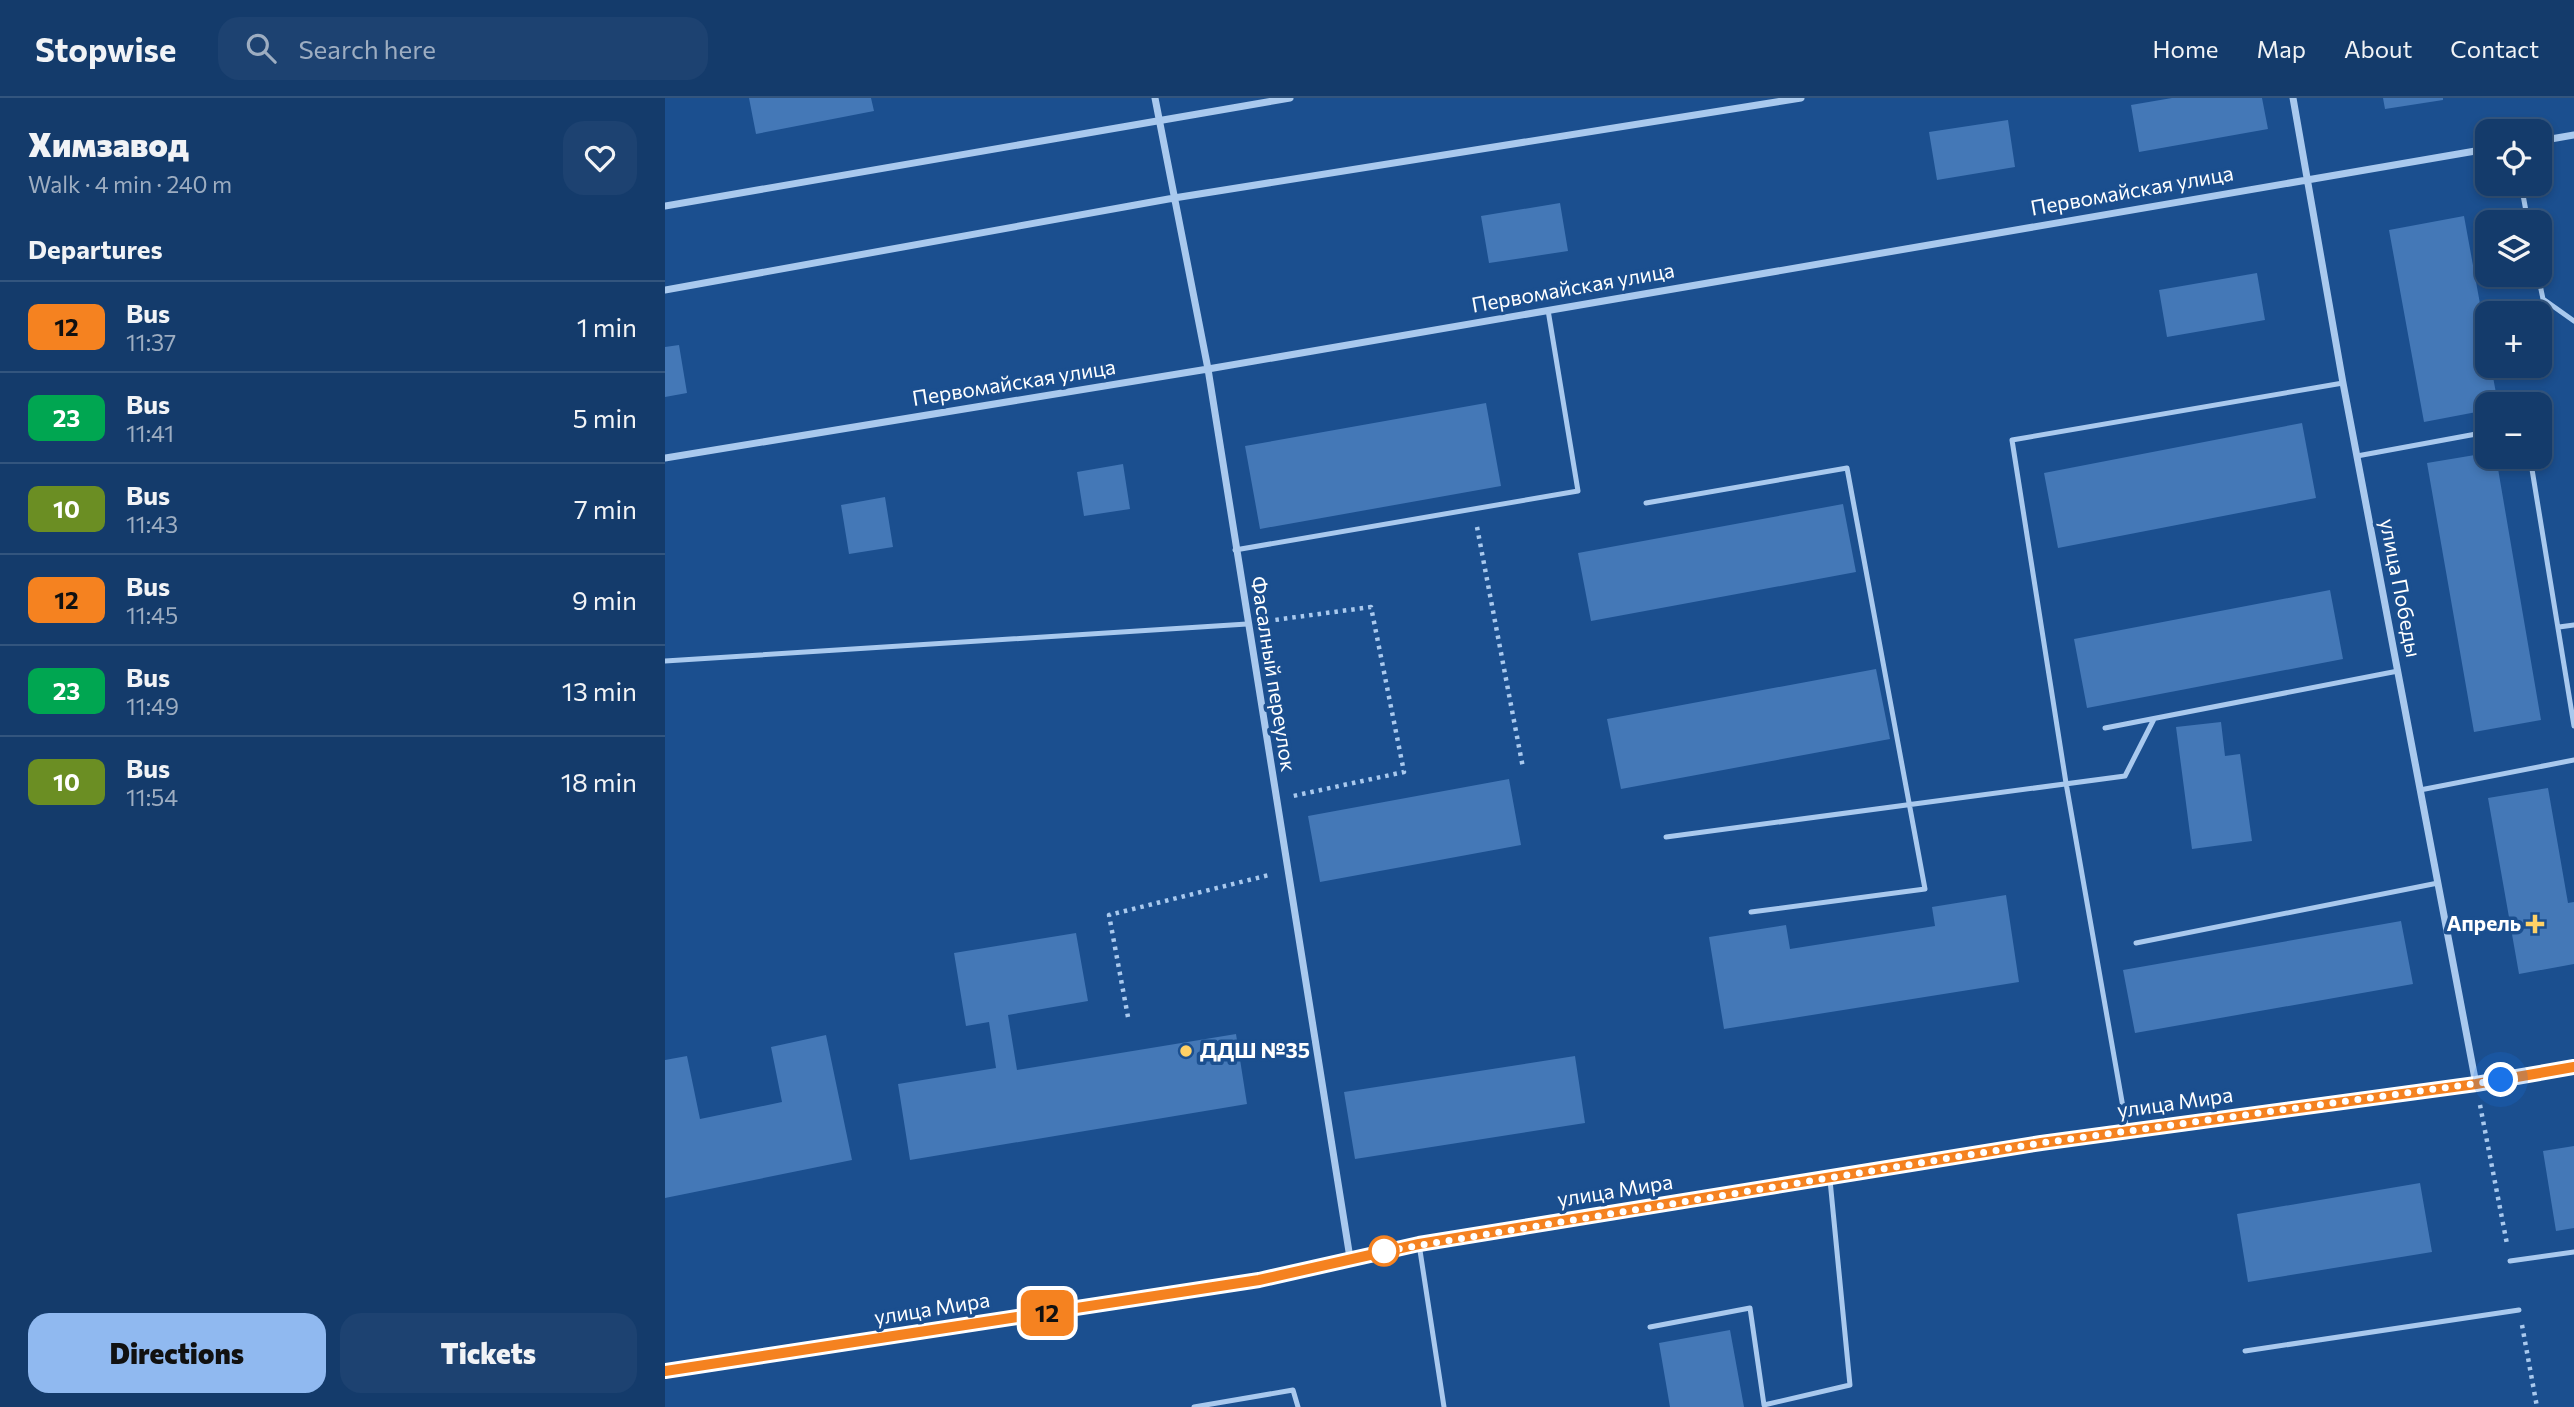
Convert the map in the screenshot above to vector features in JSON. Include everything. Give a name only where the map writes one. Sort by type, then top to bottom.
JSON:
[{"type":"main road","name":"улица Мира","points":[[665,1371],[1259,1280],[1419,1244],[1829,1177],[2127,1130],[2476,1084],[2574,1068]]},
{"type":"street","name":"Фасалный переулок","points":[[1155,98],[1208,369],[1350,1258]]},
{"type":"street","points":[[665,206],[1290,98]]},
{"type":"street","points":[[665,290],[1174,198],[1801,98]]},
{"type":"street","name":"улица Победы","points":[[2293,98],[2343,383],[2476,1084]]},
{"type":"street","points":[[2552,139],[2574,135]]},
{"type":"street","name":"Первомайская улица","points":[[665,458],[1208,369],[2475,151]]},
{"type":"lane","points":[[2540,287],[2543,299],[2574,321]]},
{"type":"lane","points":[[1235,550],[1579,491],[1548,310]]},
{"type":"lane","points":[[2127,1130],[2066,783],[2012,440],[2343,383]]},
{"type":"lane","points":[[2357,456],[2475,434]]},
{"type":"lane","points":[[1646,503],[1847,468],[1925,889],[1751,912]]},
{"type":"lane","points":[[2532,469],[2574,726]]},
{"type":"lane","points":[[665,662],[1247,624]]},
{"type":"lane","points":[[2559,628],[2574,625]]},
{"type":"lane","points":[[2105,728],[2398,671]]},
{"type":"lane","points":[[1666,837],[2126,776],[2154,719]]},
{"type":"lane","points":[[2420,790],[2574,760]]},
{"type":"lane","points":[[2136,943],[2438,883]]},
{"type":"lane","points":[[1650,1327],[1750,1308],[1764,1405],[1850,1385],[1829,1177]]},
{"type":"lane","points":[[1419,1244],[1444,1407]]},
{"type":"lane","points":[[2510,1261],[2574,1252]]},
{"type":"lane","points":[[2245,1351],[2519,1310]]},
{"type":"lane","points":[[1194,1407],[1293,1390],[1297,1407]]},
{"type":"path","points":[[1473,509],[1523,768]]},
{"type":"path","points":[[1247,624],[1371,607],[1405,772],[1275,800]]},
{"type":"path","points":[[1128,1017],[1109,915],[1287,870]]},
{"type":"building","points":[[749,98],[871,98],[874,111],[756,134]]},
{"type":"building","points":[[2172,98],[2262,98],[2268,129],[2139,152],[2131,105]]},
{"type":"building","points":[[2383,98],[2443,98],[2443,100],[2385,109]]},
{"type":"building","points":[[2008,120],[2015,167],[1937,180],[1929,132]]},
{"type":"building","points":[[1560,203],[1568,251],[1489,263],[1481,216]]},
{"type":"building","points":[[2464,216],[2480,301],[2475,301],[2475,378],[2493,378],[2496,392],[2475,392],[2475,412],[2424,422],[2389,230]]},
{"type":"building","points":[[2257,273],[2265,320],[2167,337],[2159,290]]},
{"type":"building","points":[[679,345],[687,393],[665,397],[665,347]]},
{"type":"building","points":[[1486,403],[1501,486],[1260,529],[1245,446]]},
{"type":"building","points":[[2302,423],[2316,498],[2058,548],[2044,473]]},
{"type":"building","points":[[2475,455],[2475,469],[2498,469],[2541,720],[2474,732],[2427,463]]},
{"type":"building","points":[[1123,464],[1130,509],[1084,516],[1077,472]]},
{"type":"building","points":[[885,497],[893,547],[849,554],[841,505]]},
{"type":"building","points":[[1843,504],[1856,572],[1591,621],[1578,553]]},
{"type":"building","points":[[2330,590],[2343,659],[2087,708],[2074,639]]},
{"type":"building","points":[[1876,669],[1890,739],[1621,789],[1607,719]]},
{"type":"building","points":[[2221,722],[2225,756],[2240,754],[2252,841],[2192,849],[2176,727]]},
{"type":"building","points":[[1509,779],[1521,845],[1320,882],[1308,816]]},
{"type":"building","points":[[2548,788],[2568,903],[2574,902],[2574,964],[2519,974],[2488,798]]},
{"type":"building","points":[[2006,895],[2019,982],[1724,1029],[1709,937],[1786,925],[1790,949],[1935,926],[1932,907]]},
{"type":"building","points":[[2401,921],[2413,984],[2135,1033],[2123,970]]},
{"type":"building","name":"ДДШ №35","points":[[1076,933],[1088,1001],[1008,1015],[1017,1070],[1236,1034],[1247,1104],[910,1160],[898,1084],[996,1068],[989,1022],[966,1026],[954,953]]},
{"type":"building","points":[[826,1035],[852,1160],[665,1198],[665,1060],[687,1056],[700,1119],[782,1102],[771,1047]]},
{"type":"building","points":[[1575,1056],[1585,1123],[1355,1159],[1344,1092]]},
{"type":"building","points":[[2574,1146],[2574,1228],[2556,1231],[2543,1151]]},
{"type":"building","points":[[2420,1183],[2432,1252],[2248,1282],[2237,1214]]},
{"type":"building","points":[[1730,1330],[1744,1407],[1670,1407],[1659,1343]]},
{"type":"bus line","name":"12","points":[[665,1371],[1259,1280],[1419,1244],[2041,1143],[2476,1084],[2574,1067]]},
{"type":"place","name":"Апрель","points":[[2535,924]]},
{"type":"place","name":"ДДШ №35","points":[[1186,1051]]},
{"type":"route","points":[[1384,1251],[1373,1253],[2041,1143],[2501,1080]]}]
